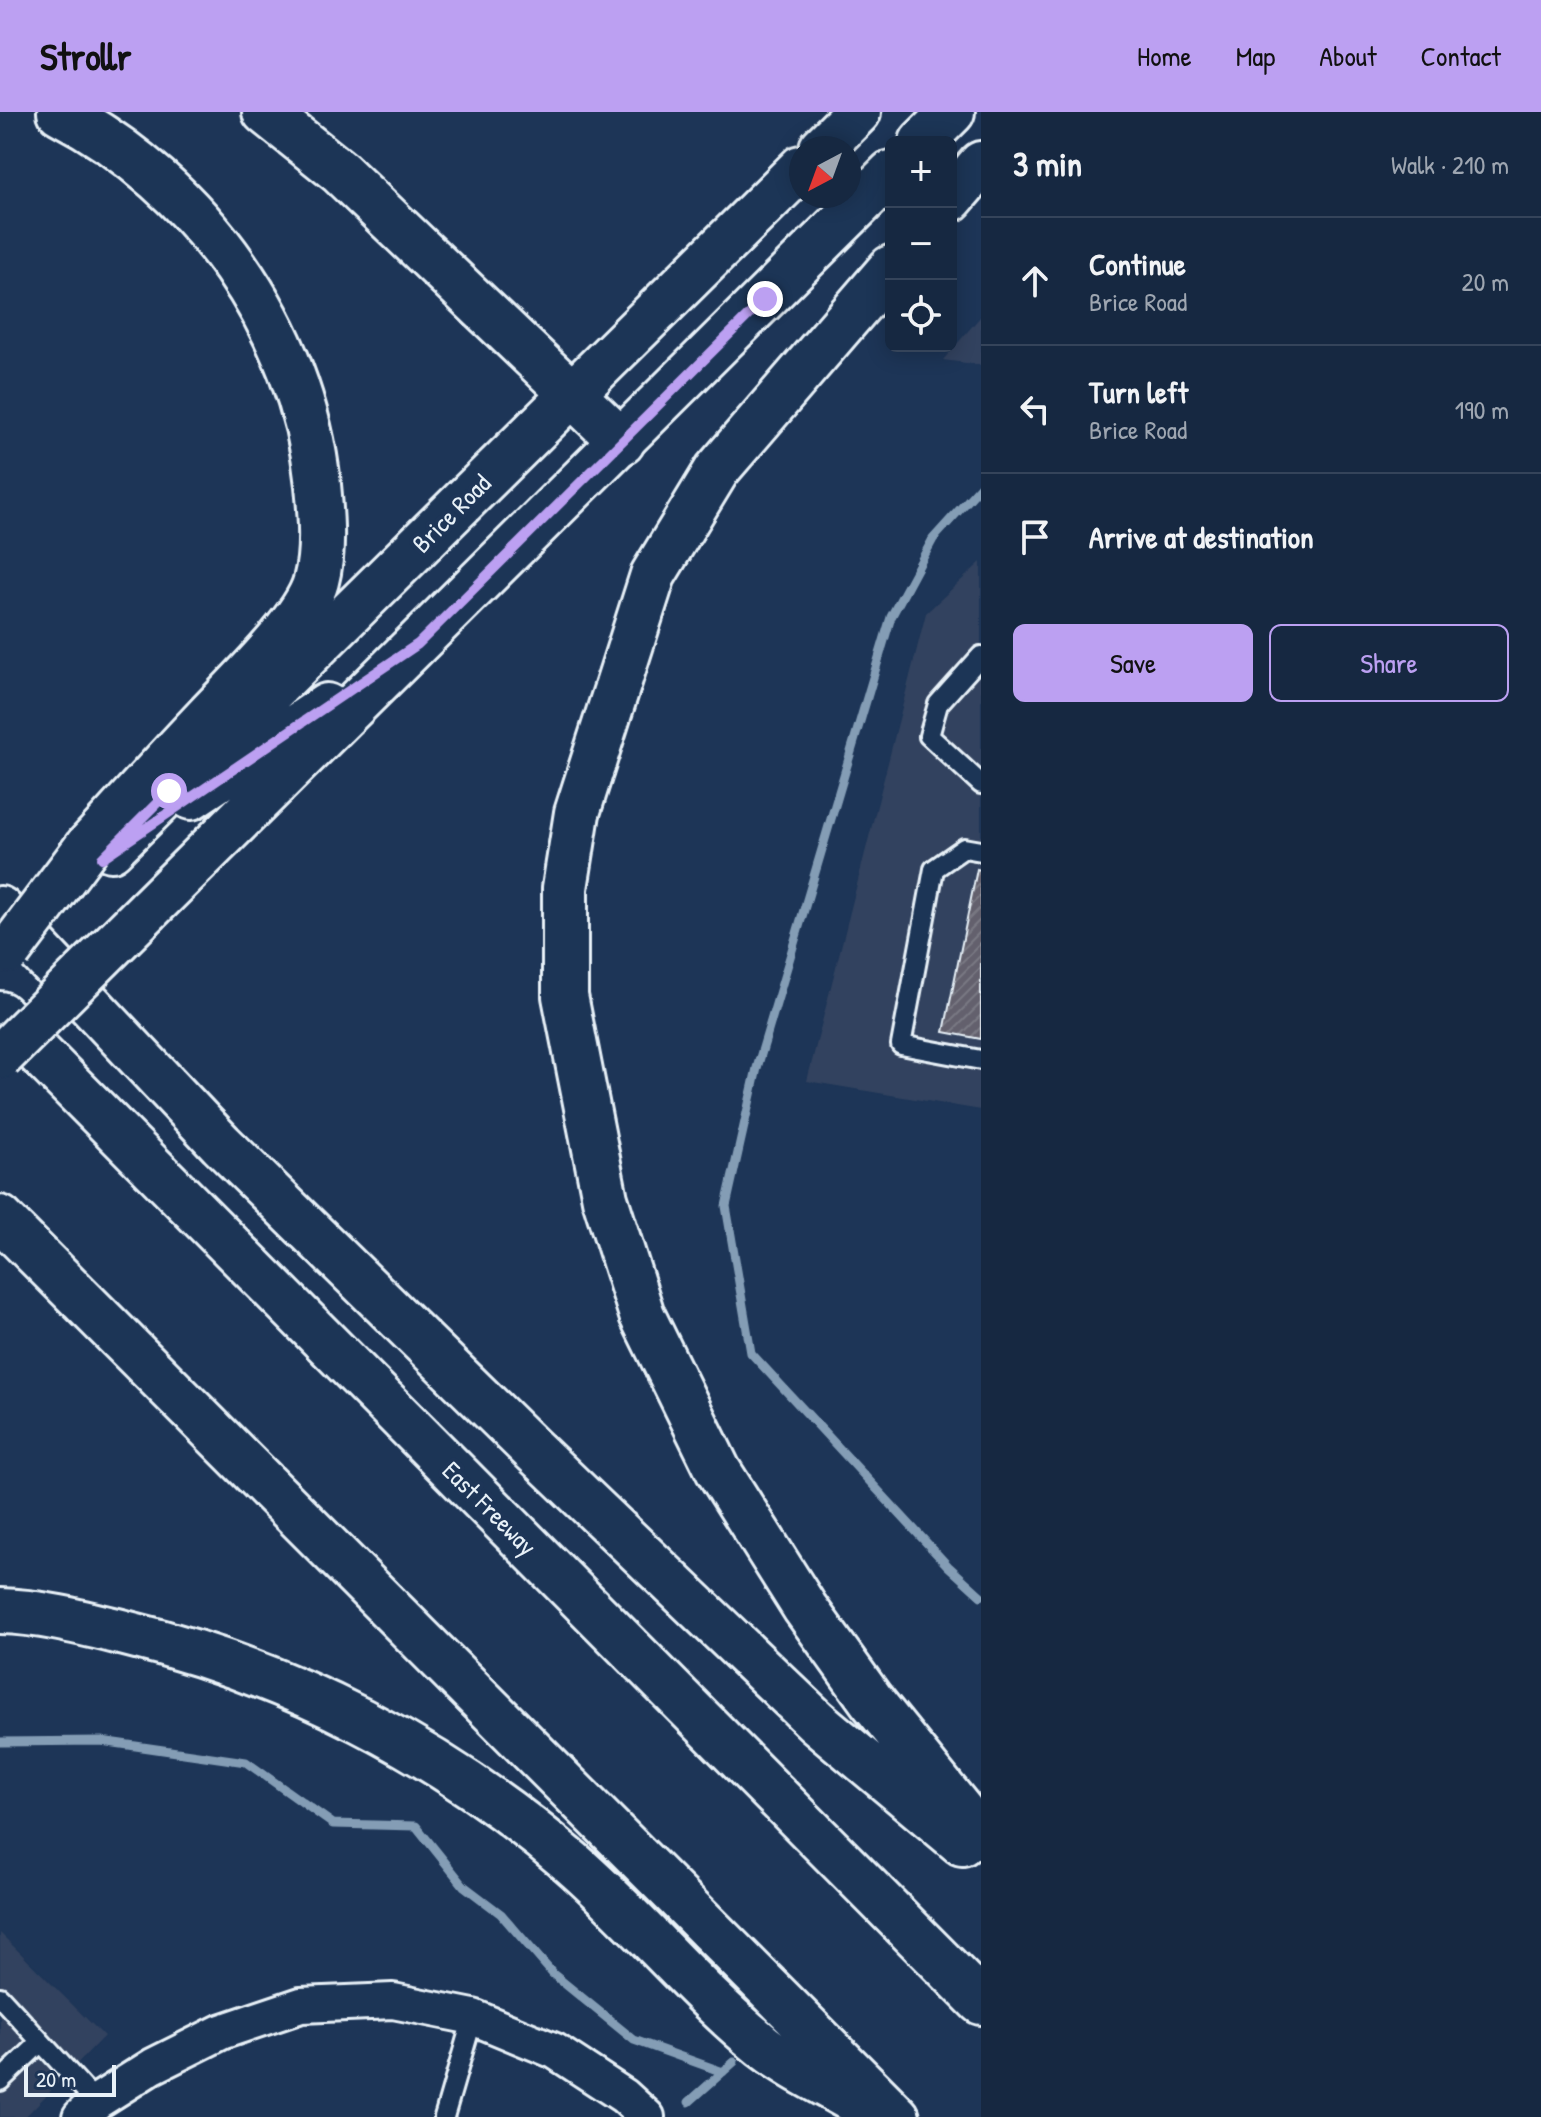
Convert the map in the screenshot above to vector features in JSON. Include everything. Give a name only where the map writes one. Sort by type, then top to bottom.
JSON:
[{"type":"main road","points":[[5,956],[281,638],[315,583],[322,520],[314,450],[299,391],[267,317],[239,269],[197,218],[145,169],[91,128],[60,112]]},
{"type":"main road","points":[[265,112],[340,172],[622,442]]},
{"type":"main road","points":[[834,136],[858,112]]},
{"type":"main road","points":[[928,136],[952,112]]},
{"type":"main road","points":[[957,192],[981,164]]},
{"type":"main road","points":[[0,1057],[885,179]]},
{"type":"main road","name":"Brice Road","points":[[95,852],[789,180]]},
{"type":"main road","points":[[885,275],[717,470],[653,575],[577,813],[565,888],[565,996],[605,1199],[649,1329],[718,1470],[805,1608],[964,1834]]},
{"type":"main road","points":[[95,852],[418,644]]},
{"type":"main road","points":[[0,909],[221,1144],[531,1448],[816,1721],[964,1834]]},
{"type":"main road","name":"East Freeway","points":[[0,1014],[981,2002]]},
{"type":"main road","points":[[0,1218],[897,2117]]},
{"type":"main road","points":[[0,1611],[82,1622],[172,1644],[250,1670],[399,1739],[484,1792],[572,1863],[764,2046],[881,2117]]},
{"type":"street","points":[[88,2110],[153,2066],[221,2032],[301,2005],[393,2001],[473,2017],[555,2051],[624,2096],[647,2117]]},
{"type":"lane","points":[[981,656],[938,704],[929,736],[981,784]]},
{"type":"lane","points":[[981,851],[964,848],[934,869],[901,1045],[981,1060]]},
{"type":"lane","points":[[0,1997],[40,2043],[88,2110]]},
{"type":"lane","points":[[444,2117],[473,2017]]},
{"type":"lane","points":[[0,2081],[40,2043]]},
{"type":"shaded area","points":[[981,316],[981,365],[943,360],[950,352],[957,352],[957,344]]},
{"type":"shaded area","points":[[981,562],[981,1110],[807,1081],[926,613]]},
{"type":"shaded area","points":[[0,1933],[104,2036],[25,2117],[0,2117]]},
{"type":"building","points":[[977,869],[981,870],[981,1039],[944,1032]]},
{"type":"waterway","points":[[981,486],[933,539],[891,617],[757,1068],[726,1206],[751,1353],[948,1566],[981,1596]]},
{"type":"waterway","points":[[0,1742],[101,1741],[246,1762],[333,1824],[416,1826],[464,1886],[501,1914],[553,1974],[634,2040],[723,2072]]},
{"type":"waterway","points":[[689,2102],[734,2062]]},
{"type":"route","points":[[169,791],[102,858],[418,644],[765,299]]}]
